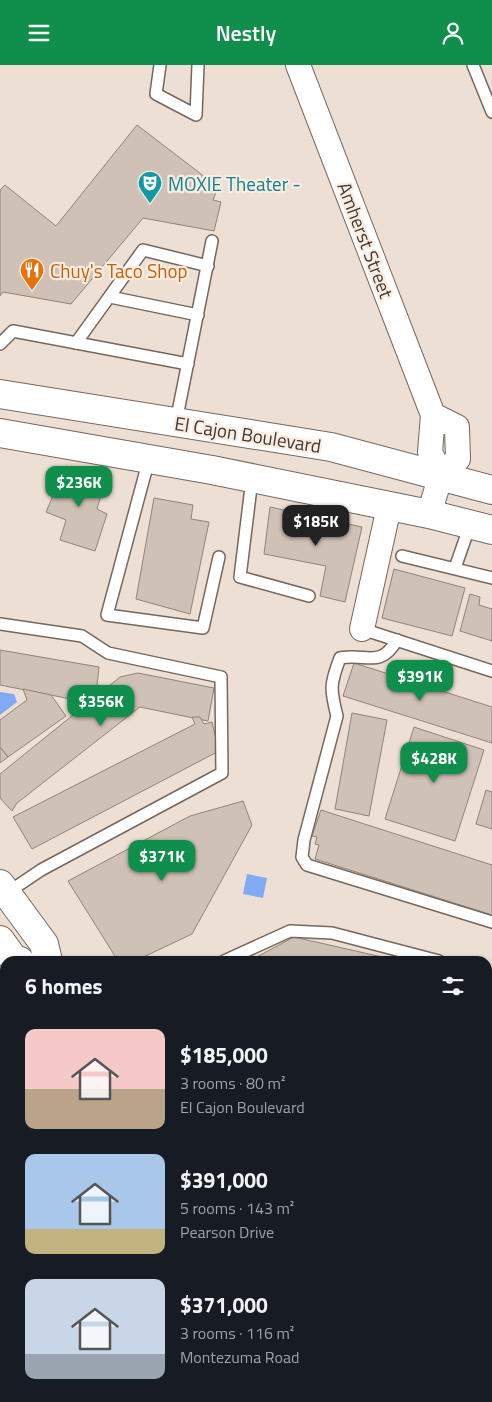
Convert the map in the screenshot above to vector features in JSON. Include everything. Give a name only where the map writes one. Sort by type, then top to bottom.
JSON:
[{"type":"main road","name":"El Cajon Boulevard","points":[[0,394],[331,447],[492,490]]},
{"type":"main road","points":[[0,433],[252,479],[429,514],[481,527]]},
{"type":"main road","points":[[3,888],[44,944],[47,956]]},
{"type":"main road","points":[[0,940],[12,956]]},
{"type":"street","name":"Amherst Street","points":[[298,65],[433,415],[430,452],[441,475]]},
{"type":"street","points":[[429,514],[441,475]]},
{"type":"street","points":[[362,629],[389,507]]},
{"type":"lane","points":[[160,65],[156,94],[196,115],[198,65]]},
{"type":"lane","points":[[473,65],[492,112]]},
{"type":"lane","points":[[176,422],[212,241]]},
{"type":"lane","points":[[76,343],[143,250],[208,266]]},
{"type":"lane","points":[[110,297],[198,315]]},
{"type":"lane","points":[[0,345],[13,331],[188,364]]},
{"type":"lane","points":[[149,459],[106,615],[203,628],[219,557]]},
{"type":"lane","points":[[252,479],[240,577],[309,596]]},
{"type":"lane","points":[[455,568],[481,527]]},
{"type":"lane","points":[[402,556],[492,578]]},
{"type":"lane","points":[[0,624],[82,636],[108,653],[221,677],[222,773],[40,871],[3,888]]},
{"type":"lane","points":[[362,629],[492,671]]},
{"type":"lane","points":[[397,640],[389,654],[382,657],[340,658],[331,681],[337,716],[304,839],[302,857],[306,865],[492,922]]},
{"type":"lane","points":[[235,956],[290,931],[332,933],[420,956]]},
{"type":"water","points":[[0,692],[14,694],[17,702],[0,715]]},
{"type":"water","points":[[247,874],[267,878],[263,898],[243,894]]},
{"type":"building","points":[[137,125],[218,187],[213,200],[221,202],[214,231],[143,218],[71,304],[3,292],[0,296],[0,190],[5,185],[56,226]]},
{"type":"building","points":[[66,466],[105,481],[97,509],[107,514],[95,551],[60,540],[66,520],[46,512]]},
{"type":"building","points":[[154,498],[193,505],[191,519],[209,522],[190,614],[136,599]]},
{"type":"building","points":[[270,507],[362,527],[345,602],[320,596],[326,566],[264,554]]},
{"type":"building","points":[[394,569],[465,588],[452,636],[382,618]]},
{"type":"building","points":[[470,594],[480,597],[479,605],[492,609],[492,641],[460,631]]},
{"type":"building","points":[[0,650],[99,667],[96,695],[87,694],[86,702],[0,685]]},
{"type":"building","points":[[354,663],[492,707],[492,743],[343,696]]},
{"type":"building","points":[[138,673],[214,688],[208,721],[140,707],[17,803],[12,811],[0,798],[0,774],[120,677]]},
{"type":"building","points":[[23,689],[51,695],[66,716],[8,757],[0,747],[0,720],[27,700]]},
{"type":"building","points":[[352,713],[387,720],[369,816],[335,809]]},
{"type":"building","points":[[192,717],[200,717],[204,724],[212,722],[219,751],[32,849],[13,817],[195,724]]},
{"type":"building","points":[[414,727],[484,750],[455,841],[385,819]]},
{"type":"building","points":[[0,747],[8,757],[0,763]]},
{"type":"building","points":[[486,790],[492,792],[492,829],[476,824]]},
{"type":"building","points":[[243,801],[252,825],[192,934],[146,956],[115,956],[68,881],[190,816]]},
{"type":"building","points":[[321,810],[492,865],[492,915],[315,859],[319,845],[315,844],[317,837],[312,836]]},
{"type":"building","points":[[294,937],[378,956],[258,956]]},
{"type":"place","name":"MOXIE Theater -","points":[[150,204]]},
{"type":"place","name":"Chuy's Taco Shop","points":[[32,291]]}]
